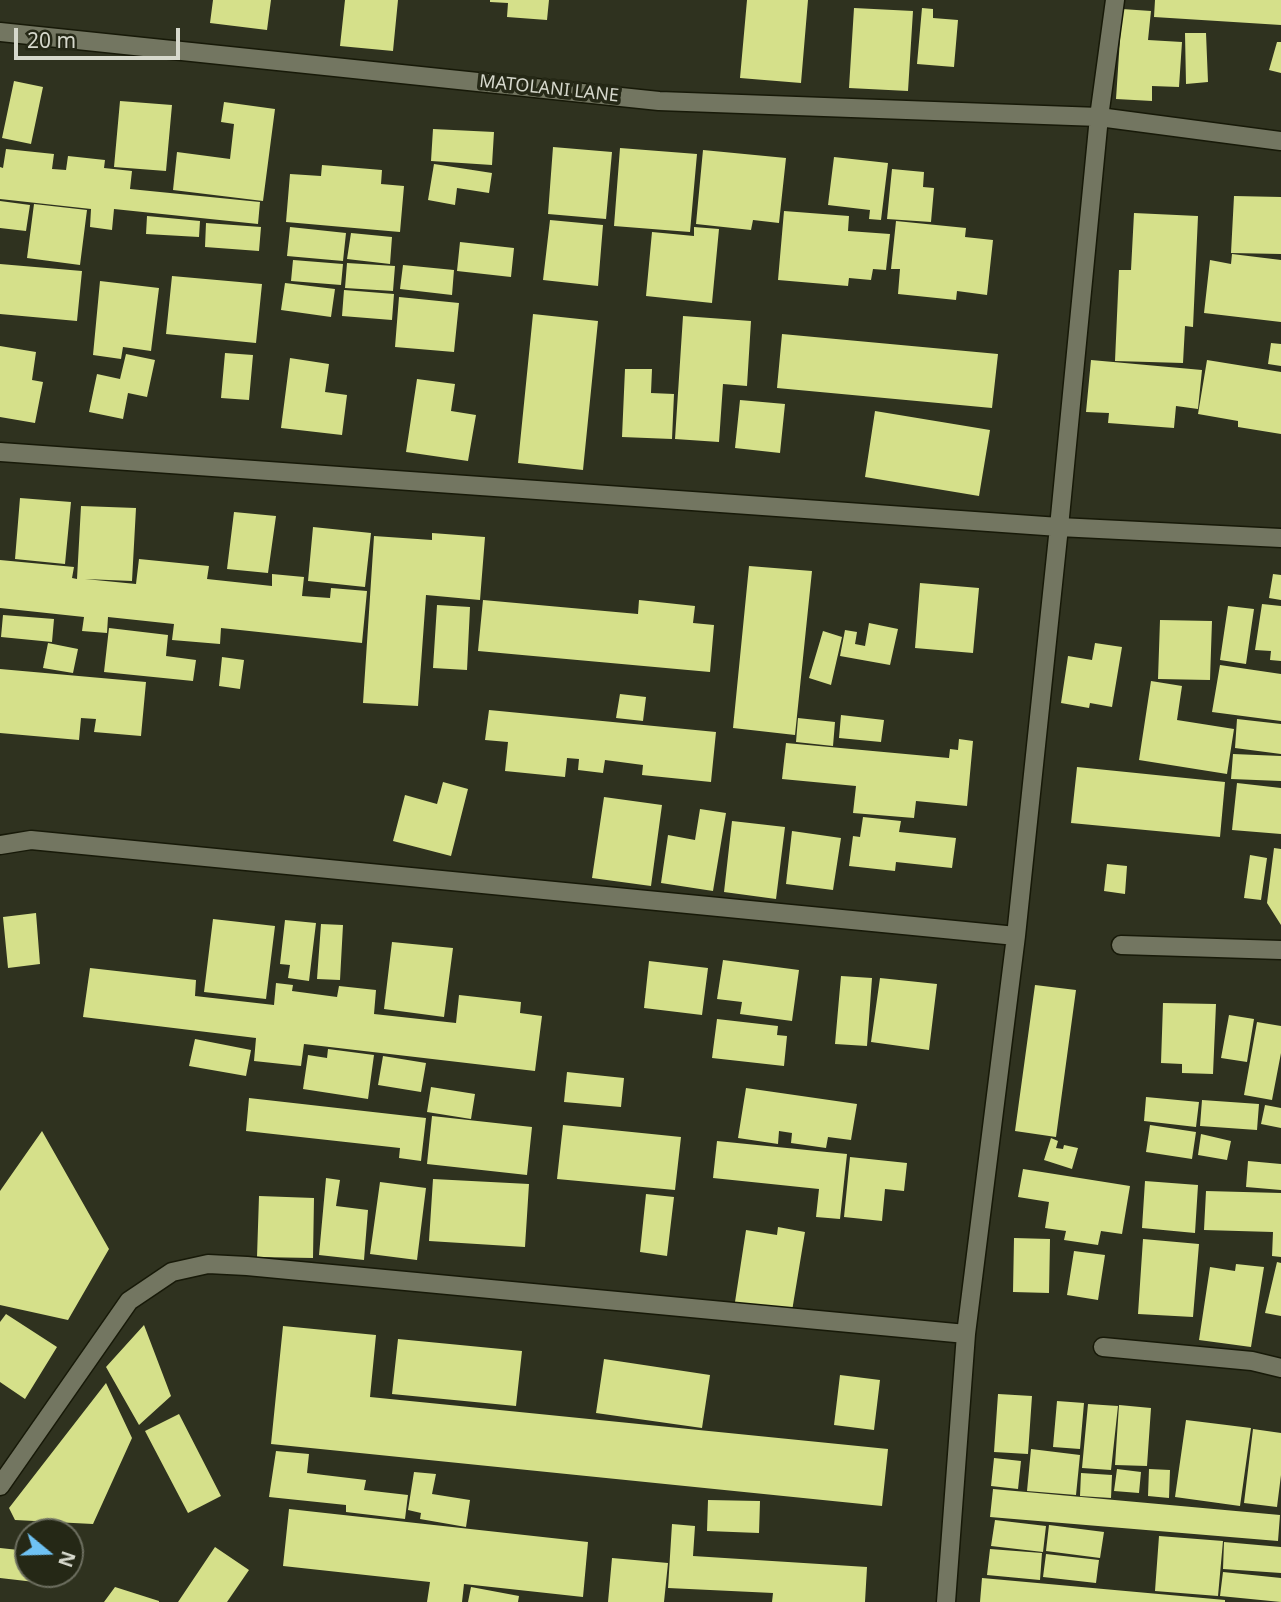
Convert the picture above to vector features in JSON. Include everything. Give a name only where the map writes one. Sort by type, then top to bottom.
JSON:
[{"type":"street","points":[[946,1602],[966,1334],[1016,936],[1099,117],[1115,0]]},
{"type":"street","name":"MATOLANI LANE","points":[[0,32],[659,101],[1099,117],[1281,141]]},
{"type":"street","points":[[0,452],[1059,527],[1281,538]]},
{"type":"street","points":[[0,845],[31,840],[1016,936]]},
{"type":"street","points":[[1122,945],[1281,950]]},
{"type":"street","points":[[0,1486],[130,1301],[172,1272],[208,1264],[966,1334]]},
{"type":"street","points":[[1103,1347],[1252,1361],[1281,1368]]},
{"type":"building","points":[[213,0],[271,0],[267,30],[210,23]]},
{"type":"building","points":[[345,0],[398,0],[393,51],[340,46]]},
{"type":"building","points":[[490,0],[549,0],[547,20],[507,17],[508,3]]},
{"type":"building","points":[[747,0],[808,0],[801,83],[740,78]]},
{"type":"building","points":[[1155,0],[1281,0],[1281,25],[1154,17]]},
{"type":"building","points":[[854,8],[913,11],[908,91],[849,88]]},
{"type":"building","points":[[922,8],[933,9],[933,18],[958,20],[954,67],[917,64]]},
{"type":"building","points":[[1122,9],[1151,11],[1148,40],[1182,42],[1179,87],[1152,86],[1152,101],[1116,99]]},
{"type":"building","points":[[1185,33],[1206,33],[1208,82],[1186,84]]},
{"type":"building","points":[[1277,42],[1281,42],[1281,73],[1269,70]]},
{"type":"building","points":[[14,81],[43,87],[31,144],[2,138]]},
{"type":"building","points":[[120,101],[172,105],[166,171],[114,167]]},
{"type":"building","points":[[224,102],[275,109],[263,201],[173,190],[177,152],[230,159],[234,124],[221,122]]},
{"type":"building","points":[[433,129],[494,132],[492,165],[431,161]]},
{"type":"building","points":[[553,147],[612,152],[606,219],[548,214]]},
{"type":"building","points":[[620,148],[697,154],[690,232],[614,226]]},
{"type":"building","points":[[6,149],[54,154],[52,169],[66,170],[68,156],[105,160],[104,168],[132,171],[130,189],[260,202],[258,224],[114,209],[112,230],[90,227],[91,209],[0,199],[0,167],[3,168]]},
{"type":"building","points":[[703,150],[786,158],[779,223],[753,220],[751,230],[696,224]]},
{"type":"building","points":[[834,157],[888,163],[881,220],[869,219],[870,210],[828,205]]},
{"type":"building","points":[[434,164],[492,173],[489,193],[457,188],[455,205],[428,200]]},
{"type":"building","points":[[322,165],[382,170],[381,184],[404,186],[400,232],[286,222],[290,174],[321,176]]},
{"type":"building","points":[[892,169],[924,172],[923,187],[934,188],[931,222],[887,219]]},
{"type":"building","points":[[1234,196],[1281,197],[1281,254],[1231,253]]},
{"type":"building","points":[[0,201],[30,205],[26,231],[0,228]]},
{"type":"building","points":[[34,204],[87,210],[80,265],[27,258]]},
{"type":"building","points":[[784,211],[849,216],[848,231],[890,234],[886,270],[873,269],[871,280],[849,278],[848,286],[778,280]]},
{"type":"building","points":[[1134,213],[1198,216],[1193,327],[1185,326],[1183,363],[1115,361],[1119,270],[1131,270]]},
{"type":"building","points":[[147,216],[200,221],[199,237],[146,234]]},
{"type":"building","points":[[550,220],[603,225],[598,286],[543,280]]},
{"type":"building","points":[[896,221],[966,228],[965,237],[993,240],[987,295],[957,291],[956,300],[898,294],[900,269],[891,269]]},
{"type":"building","points":[[206,223],[261,227],[259,251],[205,247]]},
{"type":"building","points":[[290,227],[346,233],[343,261],[287,256]]},
{"type":"building","points":[[694,227],[719,229],[712,303],[646,296],[652,232],[694,236]]},
{"type":"building","points":[[351,233],[392,237],[390,264],[347,259]]},
{"type":"building","points":[[460,242],[514,248],[511,277],[457,271]]},
{"type":"building","points":[[1232,254],[1281,260],[1281,322],[1204,313],[1210,260],[1231,264]]},
{"type":"building","points":[[293,260],[343,264],[341,285],[291,281]]},
{"type":"building","points":[[347,263],[395,266],[393,291],[345,288]]},
{"type":"building","points":[[0,264],[82,271],[77,321],[0,314]]},
{"type":"building","points":[[403,265],[454,270],[452,295],[400,289]]},
{"type":"building","points":[[172,276],[262,284],[256,343],[166,334]]},
{"type":"building","points":[[100,281],[159,288],[151,351],[123,347],[121,359],[93,355]]},
{"type":"building","points":[[285,283],[335,289],[331,317],[281,310]]},
{"type":"building","points":[[344,290],[394,294],[392,320],[342,316]]},
{"type":"building","points":[[399,297],[459,303],[454,352],[395,347]]},
{"type":"building","points":[[533,314],[598,321],[583,470],[518,463]]},
{"type":"building","points":[[683,316],[751,321],[747,386],[723,384],[719,442],[675,439]]},
{"type":"building","points":[[782,334],[998,354],[992,408],[777,388]]},
{"type":"building","points":[[1271,343],[1281,344],[1281,366],[1268,364]]},
{"type":"building","points":[[0,346],[36,352],[32,380],[43,382],[35,423],[0,417]]},
{"type":"building","points":[[225,353],[253,355],[249,400],[221,398]]},
{"type":"building","points":[[126,354],[155,360],[147,397],[128,393],[123,419],[89,412],[97,374],[120,379]]},
{"type":"building","points":[[290,358],[329,364],[325,392],[347,395],[342,435],[281,428]]},
{"type":"building","points":[[1091,360],[1202,370],[1198,409],[1176,406],[1174,428],[1108,423],[1109,413],[1086,412]]},
{"type":"building","points":[[1207,360],[1281,372],[1281,434],[1238,427],[1238,421],[1198,414]]},
{"type":"building","points":[[625,369],[652,369],[651,393],[674,394],[672,439],[622,437]]},
{"type":"building","points":[[417,379],[455,384],[451,411],[476,415],[468,461],[406,452]]},
{"type":"building","points":[[740,400],[785,404],[780,453],[735,448]]},
{"type":"building","points":[[875,411],[990,430],[979,496],[865,477]]},
{"type":"building","points":[[20,498],[71,502],[65,564],[15,559]]},
{"type":"building","points":[[81,506],[136,508],[132,581],[85,579],[136,584],[139,559],[209,566],[207,579],[272,586],[272,574],[304,577],[302,596],[330,598],[331,588],[367,591],[362,643],[221,628],[220,644],[172,640],[174,624],[108,617],[107,633],[82,631],[84,617],[0,608],[0,560],[74,567],[72,578],[77,579]]},
{"type":"building","points":[[234,512],[276,516],[268,573],[227,569]]},
{"type":"building","points":[[313,527],[371,533],[365,587],[308,581]]},
{"type":"building","points":[[432,533],[485,537],[480,600],[426,595],[418,706],[363,703],[374,536],[432,540]]},
{"type":"building","points":[[749,566],[812,571],[795,735],[733,728]]},
{"type":"building","points":[[1273,574],[1281,575],[1281,600],[1269,598]]},
{"type":"building","points":[[920,583],[979,588],[973,653],[915,648]]},
{"type":"building","points":[[483,600],[638,614],[639,600],[695,606],[693,623],[714,625],[710,672],[478,651]]},
{"type":"building","points":[[1262,604],[1281,606],[1281,661],[1270,660],[1271,651],[1255,650]]},
{"type":"building","points":[[437,605],[470,607],[467,670],[433,668]]},
{"type":"building","points":[[1228,606],[1254,609],[1246,664],[1220,660]]},
{"type":"building","points":[[3,615],[54,619],[52,642],[1,637]]},
{"type":"building","points":[[1160,620],[1212,621],[1210,680],[1158,679]]},
{"type":"building","points":[[869,623],[898,629],[890,665],[840,656],[845,630],[857,632],[855,644],[865,646]]},
{"type":"building","points":[[109,628],[168,635],[166,656],[196,660],[193,681],[104,672]]},
{"type":"building","points":[[823,631],[842,637],[831,685],[809,678]]},
{"type":"building","points":[[48,643],[78,649],[73,673],[43,668]]},
{"type":"building","points":[[1095,643],[1122,647],[1112,707],[1090,703],[1089,708],[1061,703],[1068,656],[1092,660]]},
{"type":"building","points":[[222,657],[244,660],[240,689],[219,686]]},
{"type":"building","points":[[1220,665],[1281,674],[1281,721],[1212,712]]},
{"type":"building","points":[[0,669],[146,682],[141,736],[94,732],[96,719],[81,718],[79,740],[0,733]]},
{"type":"building","points":[[1151,681],[1182,686],[1177,720],[1234,729],[1227,774],[1139,760]]},
{"type":"building","points":[[620,694],[646,697],[643,721],[616,718]]},
{"type":"building","points":[[489,710],[716,732],[711,782],[642,775],[643,765],[605,760],[603,773],[578,770],[579,759],[567,758],[565,777],[505,771],[508,742],[485,740]]},
{"type":"building","points":[[841,715],[884,720],[881,742],[839,738]]},
{"type":"building","points":[[798,718],[835,722],[833,746],[796,742]]},
{"type":"building","points":[[1237,719],[1281,724],[1281,754],[1235,748]]},
{"type":"building","points":[[959,739],[973,741],[967,806],[916,801],[914,818],[853,813],[856,786],[782,779],[786,743],[949,758],[950,749],[958,750]]},
{"type":"building","points":[[1233,754],[1281,756],[1281,781],[1231,779]]},
{"type":"building","points":[[1077,767],[1225,782],[1220,837],[1071,823]]},
{"type":"building","points":[[443,782],[468,789],[451,856],[393,841],[405,795],[437,804]]},
{"type":"building","points":[[1237,783],[1281,788],[1281,834],[1232,830]]},
{"type":"building","points":[[604,797],[662,805],[651,886],[592,878]]},
{"type":"building","points":[[700,809],[726,813],[713,891],[661,883],[668,835],[695,840]]},
{"type":"building","points":[[863,817],[901,821],[899,832],[956,838],[952,868],[896,862],[895,871],[849,866],[853,836],[860,837]]},
{"type":"building","points":[[732,821],[785,827],[776,899],[724,892]]},
{"type":"building","points":[[792,831],[841,838],[833,890],[786,884]]},
{"type":"building","points":[[1274,848],[1281,849],[1281,925],[1267,903]]},
{"type":"building","points":[[1250,855],[1267,858],[1261,900],[1244,898]]},
{"type":"building","points":[[1107,864],[1127,866],[1125,894],[1104,891]]},
{"type":"building","points":[[36,913],[40,964],[8,968],[3,917]]},
{"type":"building","points":[[213,919],[275,926],[266,999],[204,992]]},
{"type":"building","points":[[285,920],[316,923],[309,981],[288,978],[290,965],[280,964]]},
{"type":"building","points":[[321,924],[343,925],[340,980],[317,979]]},
{"type":"building","points":[[392,942],[453,948],[444,1017],[384,1009]]},
{"type":"building","points":[[723,960],[799,970],[792,1021],[740,1014],[742,1002],[717,999]]},
{"type":"building","points":[[649,961],[708,968],[702,1015],[644,1008]]},
{"type":"building","points":[[90,968],[196,980],[195,996],[274,1005],[276,983],[293,985],[292,991],[337,997],[339,986],[376,990],[374,1014],[456,1023],[459,995],[521,1002],[520,1013],[542,1016],[535,1071],[304,1044],[301,1066],[254,1061],[256,1038],[83,1017]]},
{"type":"building","points":[[841,976],[872,978],[867,1046],[835,1044]]},
{"type":"building","points":[[880,978],[937,984],[929,1050],[871,1042]]},
{"type":"building","points":[[1035,985],[1076,990],[1056,1137],[1015,1131]]},
{"type":"building","points":[[1163,1003],[1216,1004],[1213,1074],[1182,1073],[1182,1064],[1161,1063]]},
{"type":"building","points":[[1229,1015],[1254,1019],[1247,1062],[1221,1058]]},
{"type":"building","points":[[717,1019],[778,1026],[777,1035],[787,1036],[784,1066],[712,1058]]},
{"type":"building","points":[[1257,1022],[1281,1026],[1281,1053],[1272,1100],[1244,1095]]},
{"type":"building","points":[[195,1039],[251,1050],[246,1076],[189,1066]]},
{"type":"building","points":[[328,1049],[374,1055],[368,1099],[303,1089],[308,1055],[327,1058]]},
{"type":"building","points":[[383,1056],[426,1063],[421,1092],[378,1085]]},
{"type":"building","points":[[567,1072],[624,1078],[621,1107],[564,1102]]},
{"type":"building","points":[[431,1087],[475,1094],[471,1119],[427,1112]]},
{"type":"building","points":[[746,1088],[857,1104],[851,1140],[828,1137],[826,1148],[791,1143],[792,1133],[779,1131],[778,1144],[738,1138]]},
{"type":"building","points":[[1146,1097],[1199,1102],[1196,1127],[1144,1121]]},
{"type":"building","points":[[249,1098],[426,1118],[421,1161],[399,1158],[400,1148],[246,1131]]},
{"type":"building","points":[[1202,1100],[1259,1104],[1257,1130],[1200,1126]]},
{"type":"building","points":[[1265,1105],[1281,1108],[1281,1128],[1261,1124]]},
{"type":"building","points":[[432,1116],[532,1127],[527,1175],[427,1164]]},
{"type":"building","points":[[563,1125],[681,1137],[675,1190],[557,1179]]},
{"type":"building","points":[[1150,1125],[1196,1132],[1192,1159],[1146,1152]]},
{"type":"building","points":[[42,1131],[109,1249],[68,1320],[0,1305],[0,1191]]},
{"type":"building","points":[[1201,1134],[1231,1141],[1227,1160],[1198,1155]]},
{"type":"building","points":[[1051,1138],[1058,1141],[1056,1148],[1063,1149],[1064,1145],[1078,1148],[1072,1169],[1044,1160]]},
{"type":"building","points":[[717,1141],[847,1154],[840,1219],[816,1217],[819,1189],[713,1178]]},
{"type":"building","points":[[850,1157],[907,1163],[904,1191],[885,1189],[882,1221],[844,1217]]},
{"type":"building","points":[[1248,1161],[1281,1164],[1281,1190],[1246,1187]]},
{"type":"building","points":[[1023,1169],[1130,1186],[1122,1234],[1101,1231],[1098,1245],[1064,1240],[1066,1231],[1045,1228],[1049,1202],[1018,1197]]},
{"type":"building","points":[[326,1178],[340,1180],[336,1206],[368,1210],[364,1260],[319,1255]]},
{"type":"building","points":[[433,1179],[529,1184],[525,1247],[429,1241]]},
{"type":"building","points":[[1145,1181],[1198,1185],[1195,1233],[1142,1228]]},
{"type":"building","points":[[380,1182],[426,1188],[417,1260],[370,1254]]},
{"type":"building","points":[[1206,1191],[1281,1193],[1281,1257],[1272,1256],[1273,1232],[1204,1230]]},
{"type":"building","points":[[646,1194],[674,1197],[667,1256],[640,1252]]},
{"type":"building","points":[[259,1196],[314,1198],[313,1258],[257,1257]]},
{"type":"building","points":[[778,1227],[805,1232],[792,1311],[735,1302],[746,1230],[777,1235]]},
{"type":"building","points":[[1014,1238],[1050,1239],[1049,1293],[1013,1292]]},
{"type":"building","points":[[1143,1239],[1199,1244],[1193,1317],[1138,1314]]},
{"type":"building","points":[[1074,1251],[1105,1255],[1098,1300],[1067,1295]]},
{"type":"building","points":[[1277,1262],[1281,1263],[1281,1316],[1265,1313]]},
{"type":"building","points":[[1236,1264],[1264,1267],[1251,1347],[1199,1340],[1210,1267],[1235,1271]]},
{"type":"building","points":[[6,1314],[57,1347],[25,1399],[0,1382],[0,1322]]},
{"type":"building","points":[[144,1325],[171,1396],[139,1425],[106,1367]]},
{"type":"building","points":[[283,1326],[376,1335],[370,1397],[888,1449],[882,1506],[271,1444]]},
{"type":"building","points":[[398,1339],[522,1351],[516,1406],[392,1394]]},
{"type":"building","points":[[604,1359],[710,1375],[702,1428],[596,1413]]},
{"type":"building","points":[[840,1375],[880,1380],[874,1430],[834,1425]]},
{"type":"building","points":[[106,1383],[132,1438],[93,1524],[84,1524],[84,1518],[14,1518],[9,1508]]},
{"type":"building","points":[[998,1394],[1032,1396],[1028,1454],[994,1452]]},
{"type":"building","points":[[1057,1401],[1084,1403],[1080,1449],[1053,1447]]},
{"type":"building","points":[[1088,1404],[1118,1406],[1111,1470],[1082,1468]]},
{"type":"building","points":[[1119,1405],[1151,1408],[1147,1466],[1115,1465]]},
{"type":"building","points":[[179,1414],[221,1496],[188,1513],[145,1431]]},
{"type":"building","points":[[1186,1420],[1251,1428],[1240,1506],[1175,1497]]},
{"type":"building","points":[[1253,1429],[1281,1433],[1281,1475],[1277,1507],[1244,1503]]},
{"type":"building","points":[[1031,1449],[1080,1455],[1076,1495],[1027,1491]]},
{"type":"building","points":[[276,1451],[309,1454],[307,1473],[366,1480],[364,1490],[408,1495],[405,1519],[346,1512],[346,1505],[269,1497]]},
{"type":"building","points":[[994,1458],[1021,1461],[1018,1489],[991,1486]]},
{"type":"building","points":[[1117,1469],[1141,1472],[1139,1493],[1114,1491]]},
{"type":"building","points":[[1149,1469],[1170,1470],[1169,1498],[1148,1496]]},
{"type":"building","points":[[414,1472],[436,1474],[432,1494],[470,1500],[466,1527],[420,1519],[421,1513],[408,1510]]},
{"type":"building","points":[[1081,1473],[1112,1475],[1111,1498],[1080,1496]]},
{"type":"building","points":[[993,1489],[1280,1515],[1278,1541],[990,1517]]},
{"type":"building","points":[[708,1500],[760,1501],[759,1533],[707,1531]]},
{"type":"building","points":[[289,1509],[588,1542],[583,1597],[464,1584],[462,1602],[427,1602],[430,1582],[283,1566]]},
{"type":"building","points":[[995,1520],[1046,1526],[1043,1552],[991,1546]]},
{"type":"building","points":[[672,1524],[695,1526],[693,1556],[867,1567],[865,1602],[772,1602],[773,1593],[668,1588]]},
{"type":"building","points":[[1049,1525],[1104,1532],[1100,1558],[1046,1551]]},
{"type":"building","points":[[1159,1536],[1223,1541],[1218,1596],[1155,1591]]},
{"type":"building","points":[[1224,1542],[1281,1547],[1281,1573],[1223,1569]]},
{"type":"building","points":[[215,1547],[249,1570],[227,1602],[178,1602]]},
{"type":"building","points":[[0,1548],[14,1550],[14,1580],[0,1578]]},
{"type":"building","points":[[990,1549],[1042,1553],[1040,1580],[987,1575]]},
{"type":"building","points":[[1046,1554],[1099,1560],[1096,1583],[1043,1577]]},
{"type":"building","points":[[612,1558],[668,1563],[664,1602],[608,1602]]},
{"type":"building","points":[[1223,1572],[1281,1578],[1281,1602],[1220,1596]]},
{"type":"building","points":[[982,1578],[1225,1600],[1225,1602],[980,1602]]},
{"type":"building","points":[[115,1587],[159,1601],[159,1602],[104,1602]]},
{"type":"building","points":[[471,1587],[519,1596],[518,1602],[468,1602]]}]
